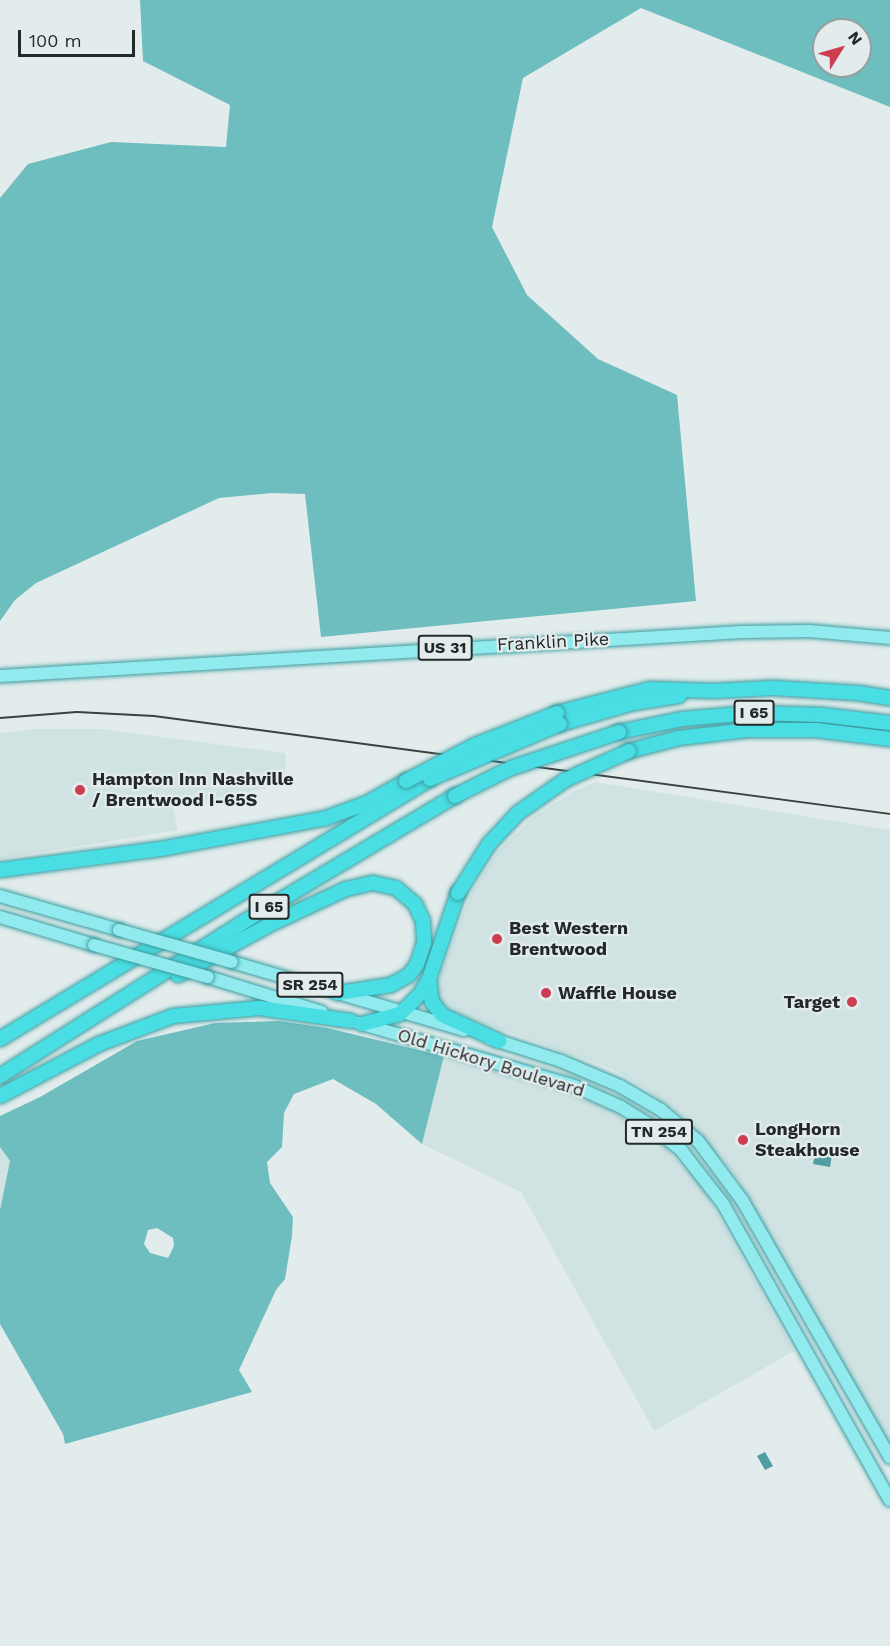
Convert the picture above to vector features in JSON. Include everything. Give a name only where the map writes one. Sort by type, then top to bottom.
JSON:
[{"type":"highway","name":"I 65","points":[[0,1038],[430,779],[559,718],[633,703],[714,691],[773,688],[858,693],[890,698]]},
{"type":"highway","name":"I 65","points":[[0,1076],[240,924],[455,796],[511,768],[619,732],[682,720],[752,713],[829,715],[890,723]]},
{"type":"highway","points":[[0,870],[166,848],[326,818],[367,803],[475,745],[559,718]]},
{"type":"highway","points":[[0,1096],[99,1044],[173,1016],[259,1008],[356,1023],[402,1012],[420,994],[429,979],[458,893],[489,844],[524,809],[565,780],[629,751],[679,738],[748,730],[816,730],[890,739]]},
{"type":"highway","points":[[86,1023],[269,925],[346,889],[374,883],[396,888],[415,904],[423,921],[424,943],[417,964],[406,977],[391,985],[338,993]]},
{"type":"highway","points":[[429,979],[432,1002],[442,1015],[499,1041]]},
{"type":"main road","name":"Franklin Pike","points":[[0,676],[742,632],[820,631],[890,638]]},
{"type":"main road","name":"Old Hickory Boulevard","points":[[0,896],[561,1060],[620,1086],[661,1110],[698,1141],[742,1200],[890,1457]]},
{"type":"main road","name":"Old Hickory Boulevard","points":[[0,917],[574,1086],[621,1107],[648,1124],[681,1150],[704,1177],[727,1212],[890,1500]]},
{"type":"shaded area","points":[[140,0],[890,0],[890,107],[817,78],[872,78],[872,18],[812,18],[812,76],[641,8],[523,78],[492,227],[527,295],[598,359],[677,395],[696,601],[321,637],[305,494],[272,493],[219,498],[36,583],[15,600],[0,621],[0,198],[28,164],[111,142],[226,147],[230,105],[143,61]]},
{"type":"shaded area","points":[[33,729],[99,729],[286,753],[285,784],[173,808],[178,830],[0,859],[0,733]]},
{"type":"shaded area","points":[[595,782],[890,830],[890,1450],[753,1205],[732,1172],[678,1113],[646,1089],[612,1069],[453,1012],[438,1001],[437,984],[471,893],[497,852],[532,818],[573,792]]},
{"type":"shaded area","points":[[279,1021],[327,1028],[444,1056],[422,1144],[376,1104],[333,1079],[294,1094],[284,1113],[282,1147],[267,1162],[270,1183],[293,1217],[292,1236],[285,1279],[276,1290],[239,1370],[252,1392],[65,1444],[63,1434],[0,1324],[0,1210],[10,1161],[0,1147],[0,1116],[40,1097],[137,1041],[215,1023]],"holes":[[[157,1228],[173,1238],[174,1246],[168,1258],[150,1253],[144,1244],[148,1230]]]},
{"type":"shaded area","points":[[444,1056],[590,1102],[614,1112],[657,1140],[693,1176],[708,1197],[794,1351],[654,1431],[521,1192],[422,1144]]},
{"type":"shaded area","points":[[0,1147],[10,1161],[0,1210]]},
{"type":"shaded area","points":[[833,1149],[830,1167],[813,1164],[814,1159]]},
{"type":"shaded area","points":[[765,1452],[773,1466],[765,1470],[757,1456]]},
{"type":"railway","points":[[0,718],[77,712],[154,716],[890,814]]},
{"type":"place","name":"Hampton Inn Nashville / Brentwood I-65S","points":[[80,790]]},
{"type":"place","name":"Best Western Brentwood","points":[[497,939]]},
{"type":"place","name":"Waffle House","points":[[546,993]]},
{"type":"place","name":"Target","points":[[852,1002]]},
{"type":"place","name":"LongHorn Steakhouse","points":[[743,1140]]}]
